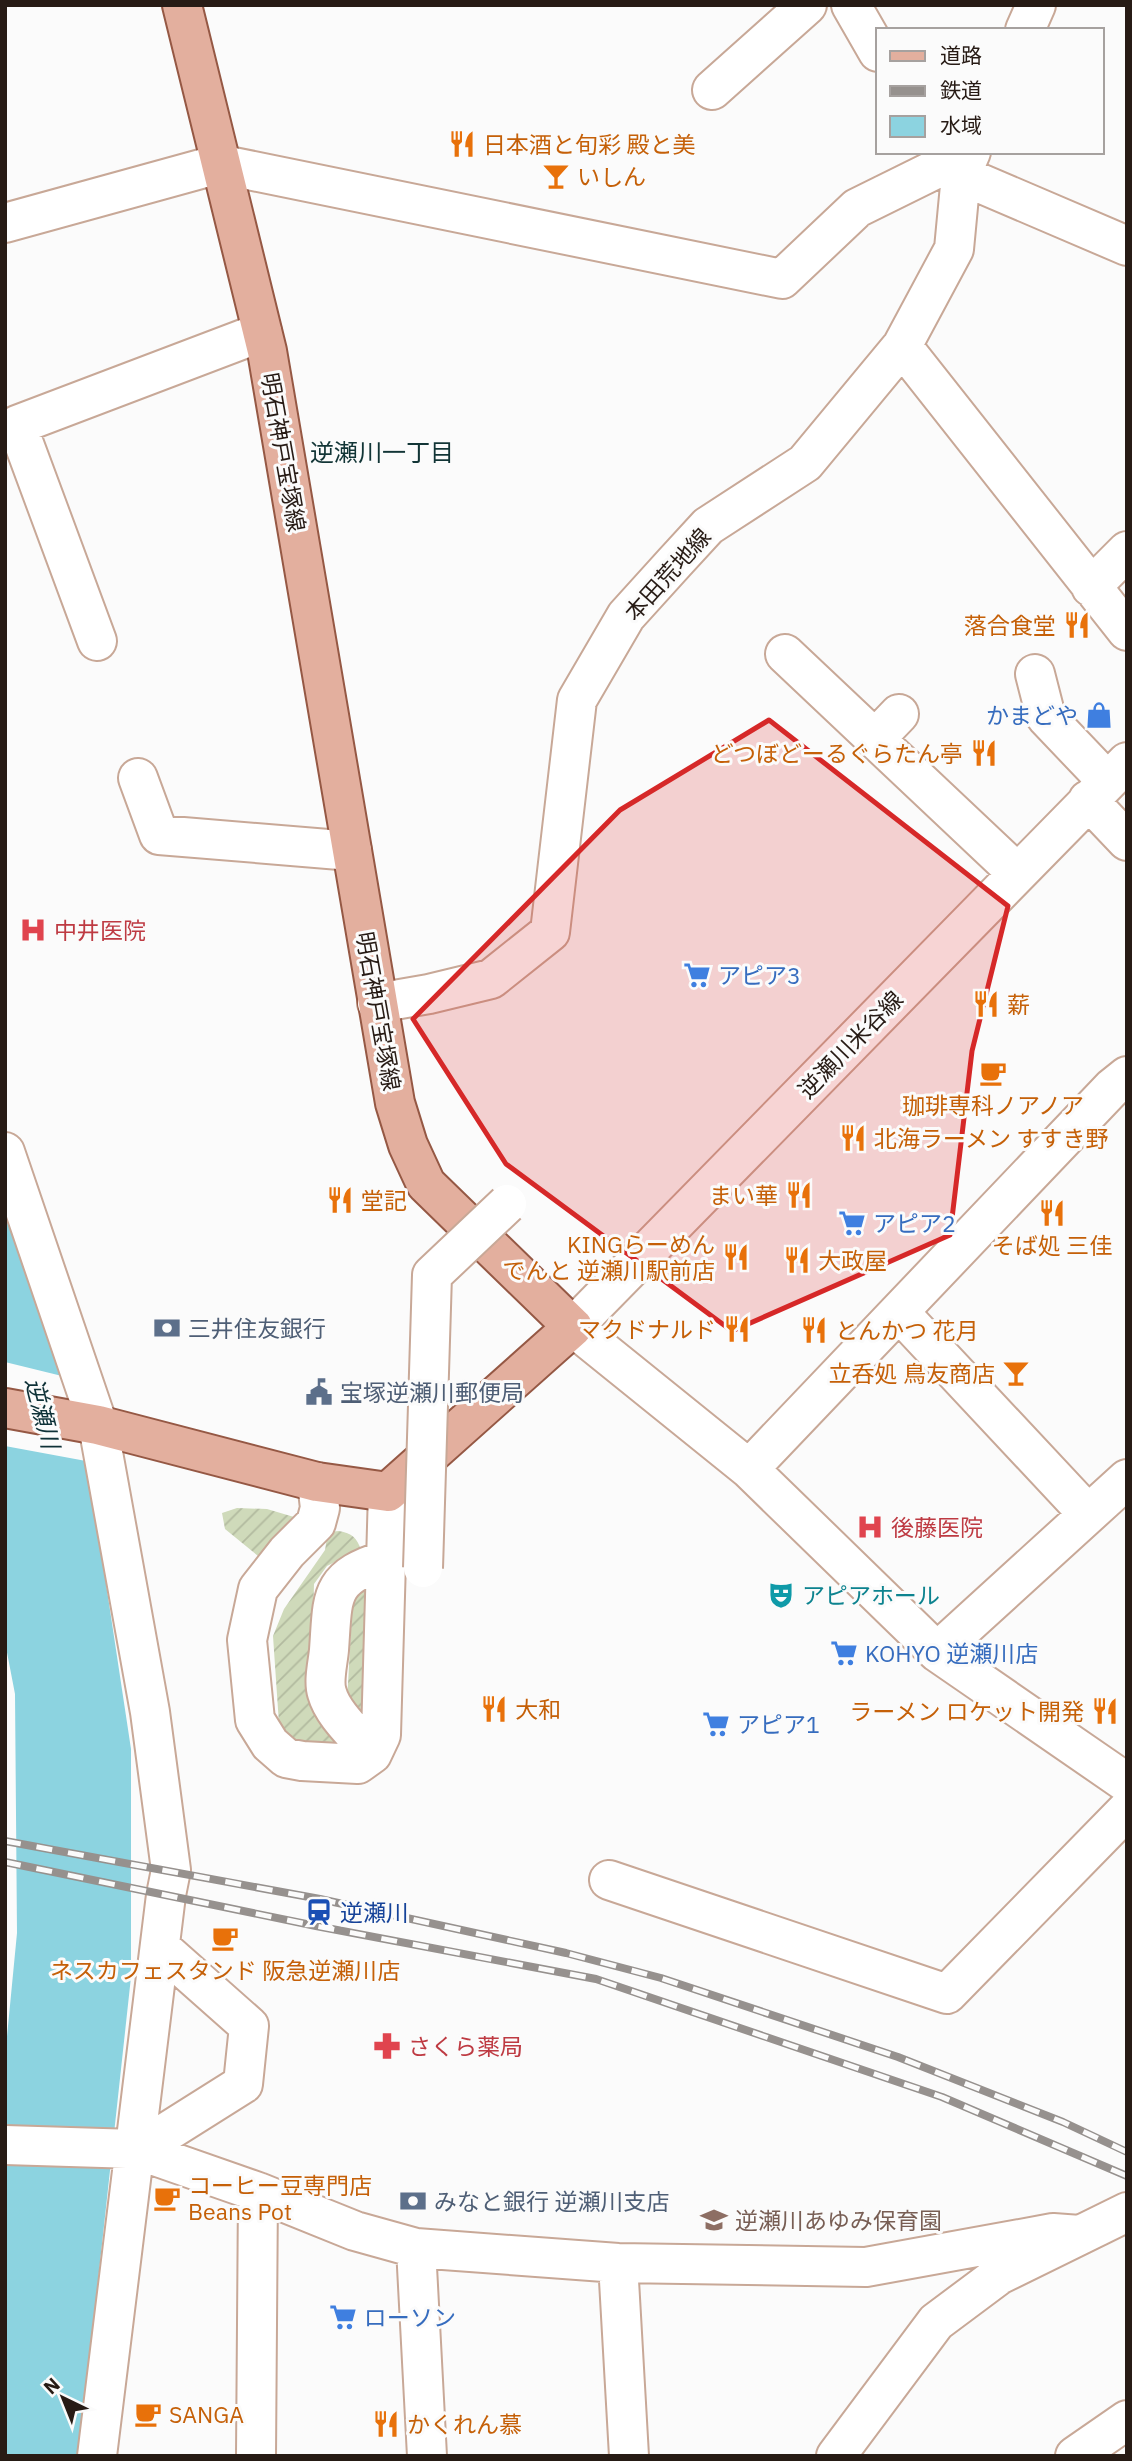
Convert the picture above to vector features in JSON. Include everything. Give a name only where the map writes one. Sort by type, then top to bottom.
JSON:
[{"type":"main road","name":"明石神戸宝塚線","points":[[181,5],[262,332],[395,1103],[408,1145],[426,1184],[573,1327]]},
{"type":"main road","points":[[5,1408],[86,1424],[317,1482],[388,1492],[573,1327]]},
{"type":"street","points":[[712,90],[807,5]]},
{"type":"street","points":[[851,5],[876,49]]},
{"type":"street","points":[[1027,28],[1036,5]]},
{"type":"street","points":[[5,222],[219,164],[782,279],[857,208],[953,161],[1127,246]]},
{"type":"street","name":"本田荒地線","points":[[377,1003],[491,979],[551,932],[577,700],[626,616],[708,526],[805,463],[902,346],[954,249],[953,161]]},
{"type":"street","points":[[97,641],[17,425],[262,332]]},
{"type":"street","points":[[902,346],[1127,631]]},
{"type":"street","points":[[1091,587],[1127,551]]},
{"type":"street","points":[[785,654],[887,726],[1017,873]]},
{"type":"street","points":[[1035,674],[1046,718],[1107,781],[1127,841]]},
{"type":"street","points":[[138,778],[159,835],[352,851]]},
{"type":"street","name":"逆瀬川米谷線","points":[[573,1327],[1107,781]]},
{"type":"street","points":[[749,1469],[1112,1088],[1127,1076]]},
{"type":"street","points":[[5,1152],[86,1424],[150,1712],[171,1870],[160,1948],[123,2149],[97,2456]]},
{"type":"street","points":[[423,1568],[432,1275],[507,1204]]},
{"type":"street","points":[[899,1312],[1088,1514]]},
{"type":"street","points":[[573,1327],[749,1469],[937,1652],[1127,1783]]},
{"type":"street","points":[[937,1652],[1127,1479]]},
{"type":"street","points":[[317,1482],[320,1507],[316,1523],[287,1552],[258,1589],[247,1640],[255,1720],[270,1744],[286,1758],[343,1765],[358,1764],[372,1754],[381,1735],[388,1492]]},
{"type":"street","points":[[372,1754],[337,1711],[326,1692],[333,1597],[343,1580],[362,1567],[385,1560]]},
{"type":"street","points":[[610,1880],[947,1994],[1127,1810]]},
{"type":"street","points":[[123,2149],[243,2084],[249,2026],[160,1948]]},
{"type":"street","points":[[5,2145],[123,2149],[258,2192],[355,2231],[416,2248],[618,2263],[866,2267],[1052,2233],[1080,2235]]},
{"type":"street","points":[[256,2456],[258,2192]]},
{"type":"street","points":[[836,2456],[936,2322],[999,2275],[1127,2212]]},
{"type":"street","points":[[416,2248],[427,2456]]},
{"type":"street","points":[[618,2263],[629,2456]]},
{"type":"street","points":[[1075,2456],[1127,2420]]},
{"type":"highlighted area","points":[[769,720],[1008,906],[972,1051],[950,1235],[732,1331],[506,1164],[413,1019],[620,810]]},
{"type":"green space","points":[[237,1508],[267,1509],[294,1517],[258,1556],[225,1529],[222,1513]]},
{"type":"green space","points":[[339,1531],[353,1537],[361,1550],[349,1561],[337,1561],[327,1566],[314,1584],[311,1707],[335,1741],[328,1748],[295,1745],[279,1724],[273,1636],[284,1609],[325,1550],[328,1532]]},
{"type":"green space","points":[[365,1587],[362,1714],[347,1702],[353,1593]]},
{"type":"water","points":[[5,1210],[62,1376],[89,1471],[131,1749],[131,1977],[79,2456],[5,2456],[5,2057],[17,1933],[15,1694],[5,1642]]},
{"type":"pier","points":[[5,1362],[62,1376],[86,1461],[5,1446]]},
{"type":"railway","points":[[5,1841],[320,1899],[566,1953],[661,1978],[898,2057],[1063,2122],[1127,2152]]},
{"type":"railway","points":[[5,1862],[316,1926],[596,1979],[942,2097],[1127,2176]]},
{"type":"place","name":"日本酒と旬彩 殿と美","points":[[462,144]]},
{"type":"place","name":"いしん","points":[[556,176]]},
{"type":"place","name":"落合食堂","points":[[1077,625]]},
{"type":"place","name":"かまどや","points":[[1099,715]]},
{"type":"place","name":"どつぼどーるぐらたん亭","points":[[984,753]]},
{"type":"place","name":"中井医院","points":[[33,930]]},
{"type":"place","name":"アピア3","points":[[697,975]]},
{"type":"place","name":"薪","points":[[986,1004]]},
{"type":"place","name":"珈琲専科ノアノア","points":[[993,1073]]},
{"type":"place","name":"北海ラーメン すすき野","points":[[853,1138]]},
{"type":"place","name":"まい華","points":[[799,1195]]},
{"type":"place","name":"堂記","points":[[340,1200]]},
{"type":"place","name":"そば処 三佳","points":[[1052,1213]]},
{"type":"place","name":"アピア2","points":[[852,1223]]},
{"type":"place","name":"KINGらーめん でんと 逆瀬川駅前店","points":[[736,1257]]},
{"type":"place","name":"大政屋","points":[[797,1260]]},
{"type":"place","name":"三井住友銀行","points":[[167,1328]]},
{"type":"place","name":"マクドナルド","points":[[737,1329]]},
{"type":"place","name":"とんかつ 花月","points":[[814,1330]]},
{"type":"place","name":"立呑処 鳥友商店","points":[[1016,1373]]},
{"type":"place","name":"宝塚逆瀬川郵便局","points":[[319,1392]]},
{"type":"place","name":"後藤医院","points":[[870,1527]]},
{"type":"place","name":"アピアホール","points":[[781,1595]]},
{"type":"place","name":"KOHYO 逆瀬川店","points":[[844,1653]]},
{"type":"place","name":"大和","points":[[494,1709]]},
{"type":"place","name":"ラーメン ロケット開発","points":[[1105,1711]]},
{"type":"place","name":"アピア1","points":[[716,1724]]},
{"type":"place","name":"逆瀬川","points":[[319,1912]]},
{"type":"place","name":"ネスカフェスタンド 阪急逆瀬川店","points":[[225,1938]]},
{"type":"place","name":"さくら薬局","points":[[387,2046]]},
{"type":"place","name":"コーヒー豆専門店 Beans Pot","points":[[167,2198]]},
{"type":"place","name":"みなと銀行 逆瀬川支店","points":[[413,2201]]},
{"type":"place","name":"逆瀬川あゆみ保育園","points":[[714,2220]]},
{"type":"place","name":"ローソン","points":[[343,2317]]},
{"type":"place","name":"SANGA","points":[[148,2414]]},
{"type":"place","name":"かくれん慕","points":[[386,2424]]},
{"type":"district","name":"逆瀬川一丁目","points":[[382,452]]}]
